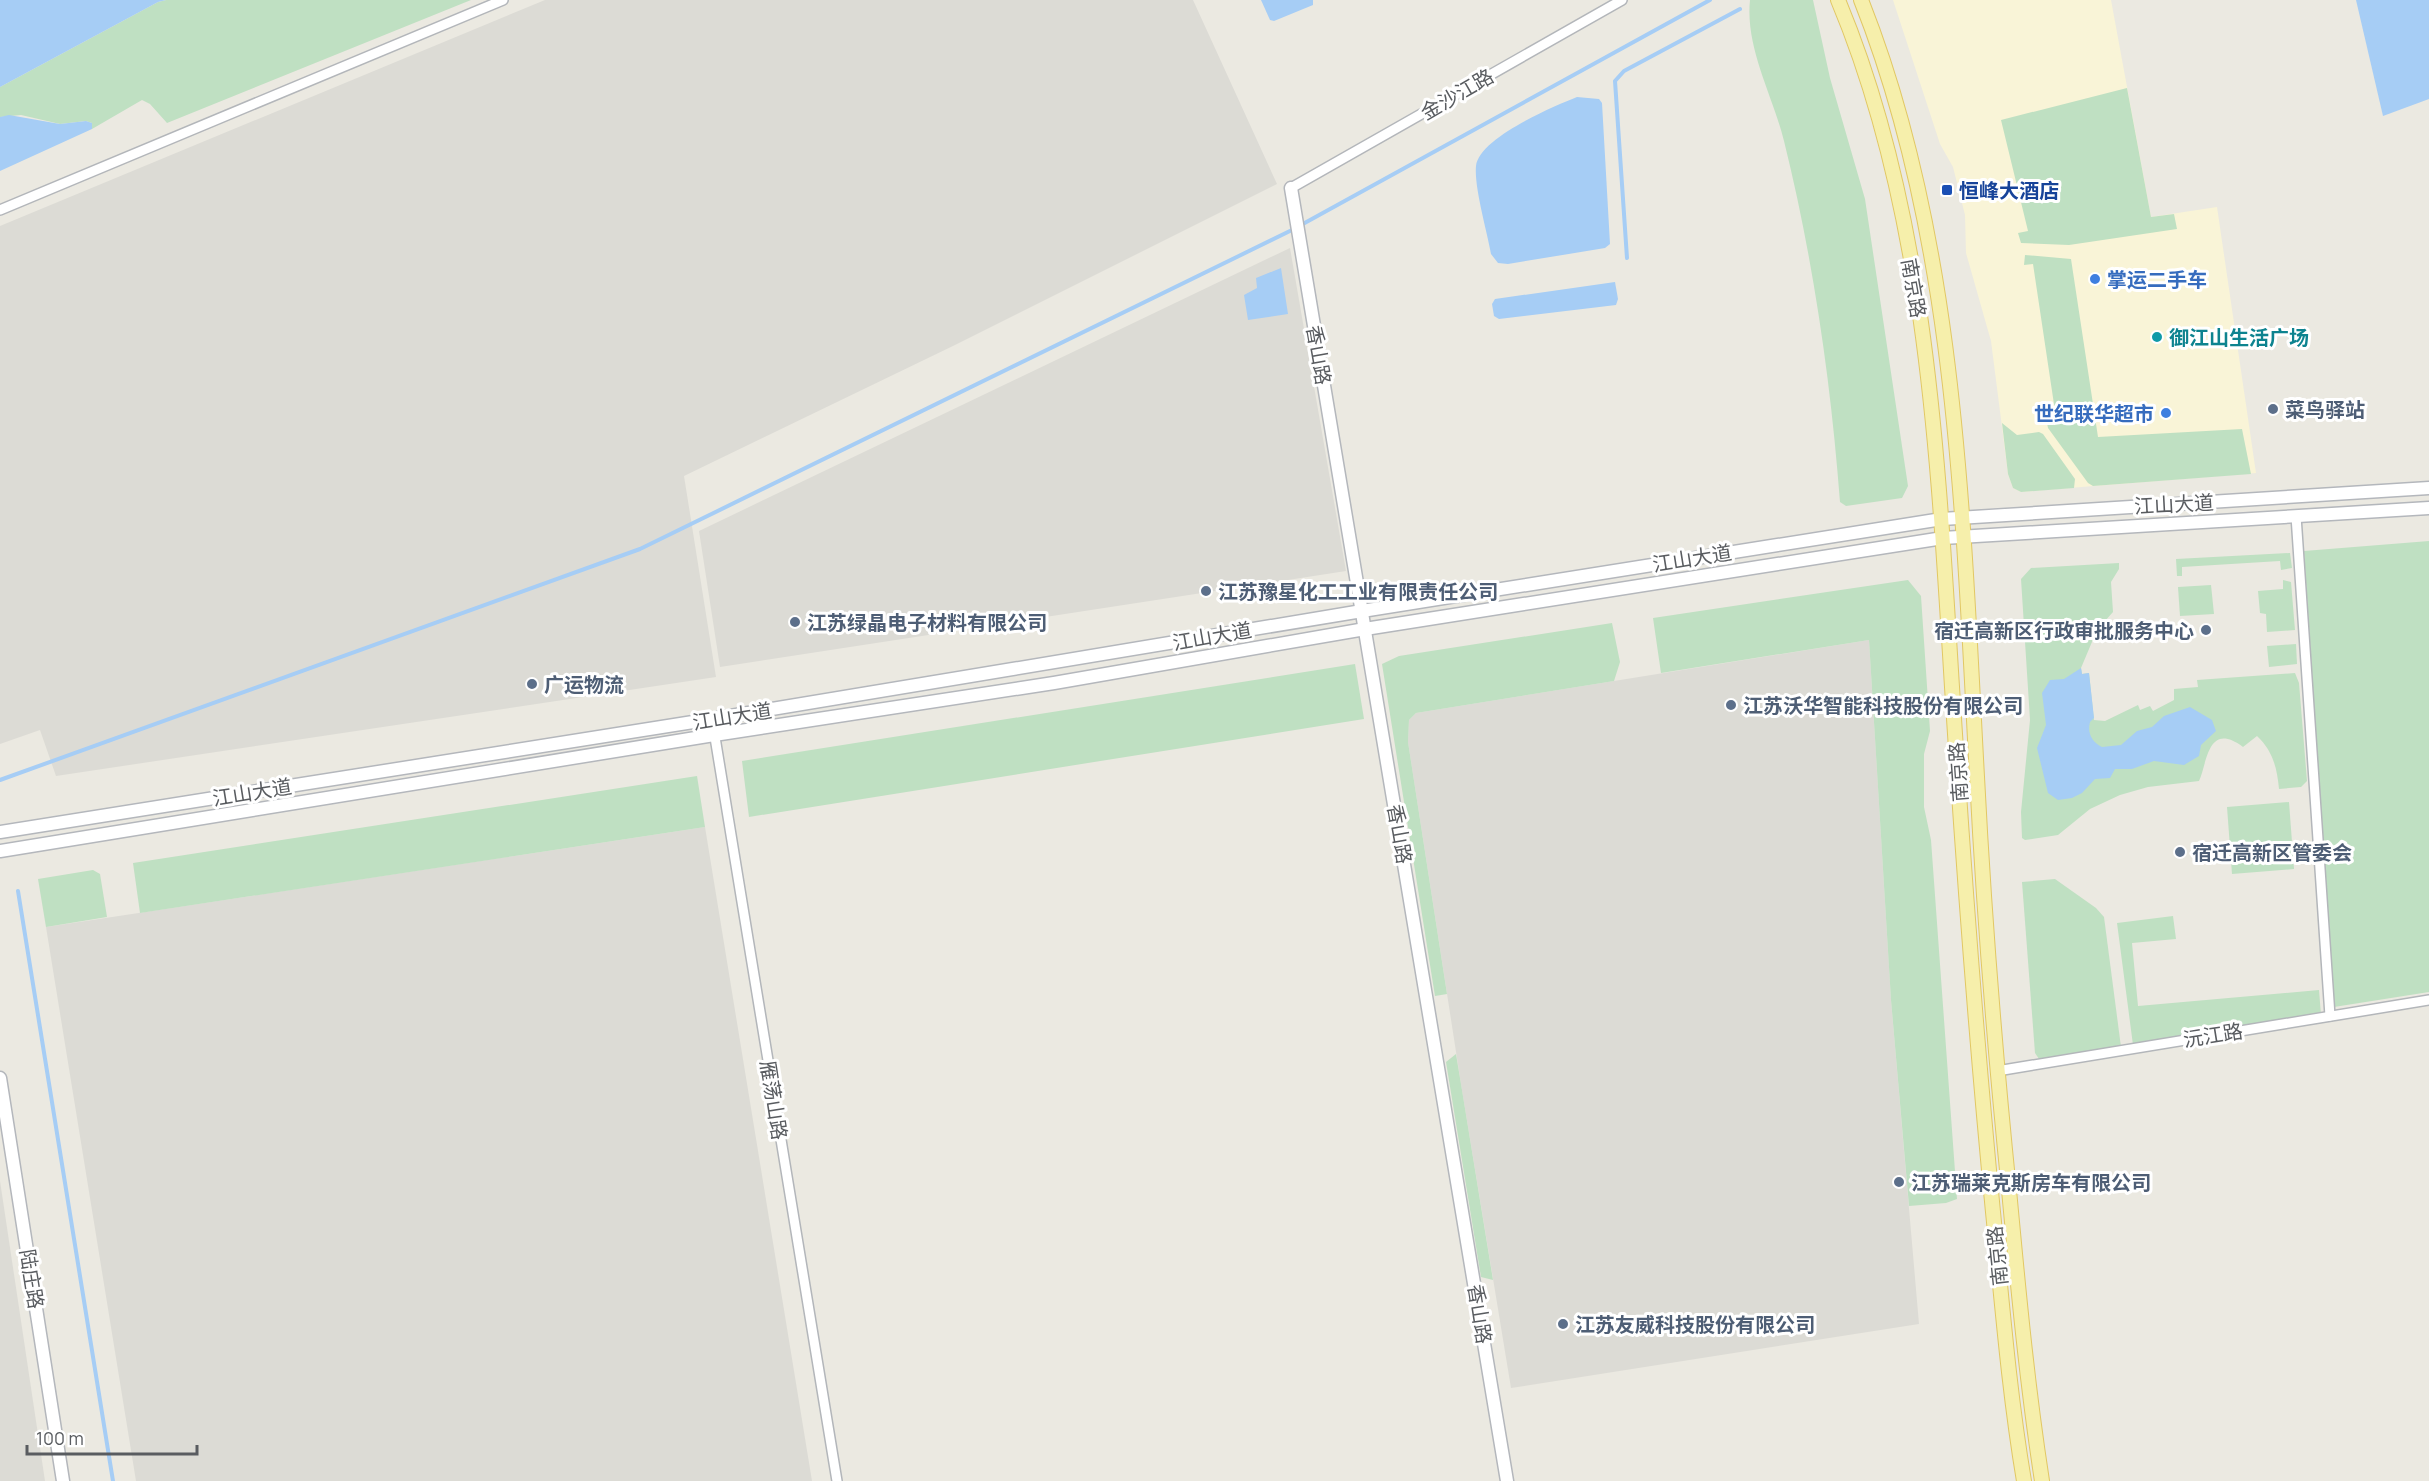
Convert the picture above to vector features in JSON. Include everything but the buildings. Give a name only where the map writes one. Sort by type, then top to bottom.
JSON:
[{"type":"main road","name":"南京路","points":[[1838,0],[1879,117],[1893,173],[1921,328],[1942,519],[1980,1080],[2003,1313],[2024,1481]]},
{"type":"main road","name":"南京路","points":[[1861,0],[1899,110],[1914,172],[1942,325],[1964,537],[1982,865],[1997,1071],[2021,1314],[2042,1481]]},
{"type":"street","points":[[0,210],[503,0]]},
{"type":"street","name":"金沙江路","points":[[1291,188],[1622,0]]},
{"type":"street","name":"香山路","points":[[1291,188],[1507,1481]]},
{"type":"street","name":"江山大道","points":[[0,832],[712,719],[1362,610],[1942,519],[2429,488]]},
{"type":"street","name":"江山大道","points":[[0,851],[714,735],[1054,683],[1365,628],[1942,538],[2429,508]]},
{"type":"street","points":[[2296,516],[2330,1016]]},
{"type":"street","name":"雁荡山路","points":[[712,719],[837,1481]]},
{"type":"street","name":"沅江路","points":[[1997,1071],[2429,1000]]},
{"type":"street","name":"陆庄路","points":[[0,1078],[63,1481]]},
{"type":"shaded area","points":[[545,0],[1193,0],[1277,184],[955,345],[684,476],[716,677],[56,776],[40,730],[0,744],[0,226]]},
{"type":"shaded area","points":[[1893,0],[2111,0],[2151,217],[2217,207],[2256,473],[2021,492],[2013,488],[2008,474],[1991,341],[1966,253],[1965,215],[1953,167],[1940,144]]},
{"type":"shaded area","points":[[1290,248],[1346,571],[720,667],[699,531]]},
{"type":"shaded area","points":[[1869,640],[1891,1000],[1919,1324],[1511,1388],[1408,742],[1409,720],[1416,713]]},
{"type":"shaded area","points":[[705,827],[812,1481],[136,1481],[46,927]]},
{"type":"shaded area","points":[[0,1181],[45,1481],[0,1481]]},
{"type":"green space","points":[[166,0],[471,0],[167,123],[150,104],[142,100],[92,129],[92,123],[86,121],[60,124],[21,115],[0,117],[0,87],[158,2]]},
{"type":"green space","points":[[1750,0],[1813,0],[1830,78],[1865,199],[1908,486],[1902,498],[1846,506],[1840,502],[1832,411],[1820,320],[1804,230],[1784,141],[1756,54],[1750,18]]},
{"type":"green space","points":[[2127,88],[2151,217],[2174,214],[2177,229],[2069,245],[2021,243],[2018,233],[2028,231],[2001,120]]},
{"type":"green space","points":[[2025,255],[2071,259],[2098,437],[2242,429],[2251,474],[2093,486],[2088,483],[2048,428],[2045,413],[2055,411],[2033,264],[2024,265]]},
{"type":"green space","points":[[2002,423],[2017,435],[2039,432],[2043,434],[2075,479],[2074,488],[2021,492],[2013,488],[2008,474]]},
{"type":"green space","points":[[2429,541],[2429,992],[2334,1007],[2304,551]]},
{"type":"green space","points":[[2290,553],[2292,568],[2281,570],[2280,561],[2182,567],[2182,576],[2177,576],[2176,559]]},
{"type":"green space","points":[[2119,563],[2119,569],[2111,582],[2113,612],[2097,630],[2081,668],[2082,674],[2089,673],[2094,720],[2105,721],[2138,705],[2140,710],[2150,706],[2153,711],[2174,700],[2174,689],[2198,687],[2197,680],[2295,673],[2299,683],[2307,781],[2301,787],[2279,789],[2273,760],[2257,736],[2243,747],[2231,740],[2222,739],[2210,748],[2199,781],[2148,787],[2120,795],[2090,809],[2058,835],[2025,840],[2022,838],[2021,812],[2030,720],[2021,579],[2031,568]]},
{"type":"green space","points":[[1908,580],[1921,596],[1930,731],[1924,754],[1924,807],[1931,840],[1957,1199],[1946,1203],[1909,1206],[1891,1000],[1869,640],[1661,673],[1653,618]]},
{"type":"green space","points":[[2283,580],[2291,582],[2295,630],[2267,632],[2266,614],[2260,613],[2258,591],[2283,589]]},
{"type":"green space","points":[[2211,585],[2214,614],[2180,616],[2178,587]]},
{"type":"green space","points":[[1612,623],[1620,662],[1614,681],[1416,713],[1409,720],[1408,742],[1447,994],[1435,996],[1382,664],[1399,656]]},
{"type":"green space","points":[[2296,644],[2297,664],[2269,667],[2267,646]]},
{"type":"green space","points":[[1355,664],[1364,719],[749,817],[742,761]]},
{"type":"green space","points":[[697,776],[705,827],[140,913],[133,863]]},
{"type":"green space","points":[[2289,802],[2294,869],[2232,874],[2227,807]]},
{"type":"green space","points":[[93,870],[100,874],[107,917],[46,927],[38,879]]},
{"type":"green space","points":[[2055,879],[2096,908],[2104,917],[2121,1047],[2039,1059],[2035,1053],[2022,882]]},
{"type":"green space","points":[[2173,916],[2176,939],[2132,943],[2138,1006],[2319,990],[2321,1015],[2133,1045],[2117,923]]},
{"type":"green space","points":[[1456,1054],[1493,1280],[1481,1277],[1446,1062]]},
{"type":"water","points":[[0,0],[166,0],[158,2],[0,87]]},
{"type":"water","points":[[1261,0],[1313,0],[1313,5],[1274,21],[1270,20]]},
{"type":"water","points":[[2356,0],[2429,0],[2429,99],[2383,116]]},
{"type":"water","points":[[1577,97],[1599,99],[1602,103],[1610,244],[1605,248],[1508,264],[1498,263],[1491,254],[1479,197],[1476,166],[1480,155],[1503,134],[1518,125]]},
{"type":"water","points":[[9,115],[60,124],[86,121],[92,123],[92,129],[0,171],[0,117]]},
{"type":"water","points":[[1281,268],[1288,314],[1248,320],[1244,295],[1257,288],[1256,278]]},
{"type":"water","points":[[1615,282],[1618,299],[1616,305],[1499,319],[1494,316],[1492,304],[1495,299]]},
{"type":"water","points":[[2081,668],[2082,674],[2089,673],[2094,718],[2090,722],[2090,733],[2095,743],[2102,747],[2121,745],[2137,731],[2152,727],[2164,716],[2190,707],[2212,720],[2216,731],[2201,745],[2199,756],[2184,765],[2154,761],[2132,769],[2115,769],[2110,778],[2095,779],[2082,793],[2072,798],[2058,800],[2048,793],[2037,748],[2046,725],[2042,693],[2050,680],[2064,679]]},
{"type":"waterway","points":[[1301,225],[1710,0]]},
{"type":"waterway","points":[[1627,258],[1615,81],[1624,71],[1740,9]]},
{"type":"waterway","points":[[0,780],[640,549],[1294,229]]},
{"type":"waterway","points":[[18,891],[113,1481]]},
{"type":"place","name":"恒峰大酒店","points":[[1947,190]]},
{"type":"place","name":"掌运二手车","points":[[2095,279]]},
{"type":"place","name":"御江山生活广场","points":[[2157,337]]},
{"type":"place","name":"菜鸟驿站","points":[[2273,409]]},
{"type":"place","name":"世纪联华超市","points":[[2166,413]]},
{"type":"place","name":"江苏豫星化工工业有限责任公司","points":[[1206,591]]},
{"type":"place","name":"江苏绿晶电子材料有限公司","points":[[795,622]]},
{"type":"place","name":"宿迁高新区行政审批服务中心","points":[[2206,630]]},
{"type":"place","name":"广运物流","points":[[532,684]]},
{"type":"place","name":"江苏沃华智能科技股份有限公司","points":[[1731,705]]},
{"type":"place","name":"宿迁高新区管委会","points":[[2180,852]]},
{"type":"place","name":"江苏瑞莱克斯房车有限公司","points":[[1899,1182]]},
{"type":"place","name":"江苏友威科技股份有限公司","points":[[1563,1324]]}]
